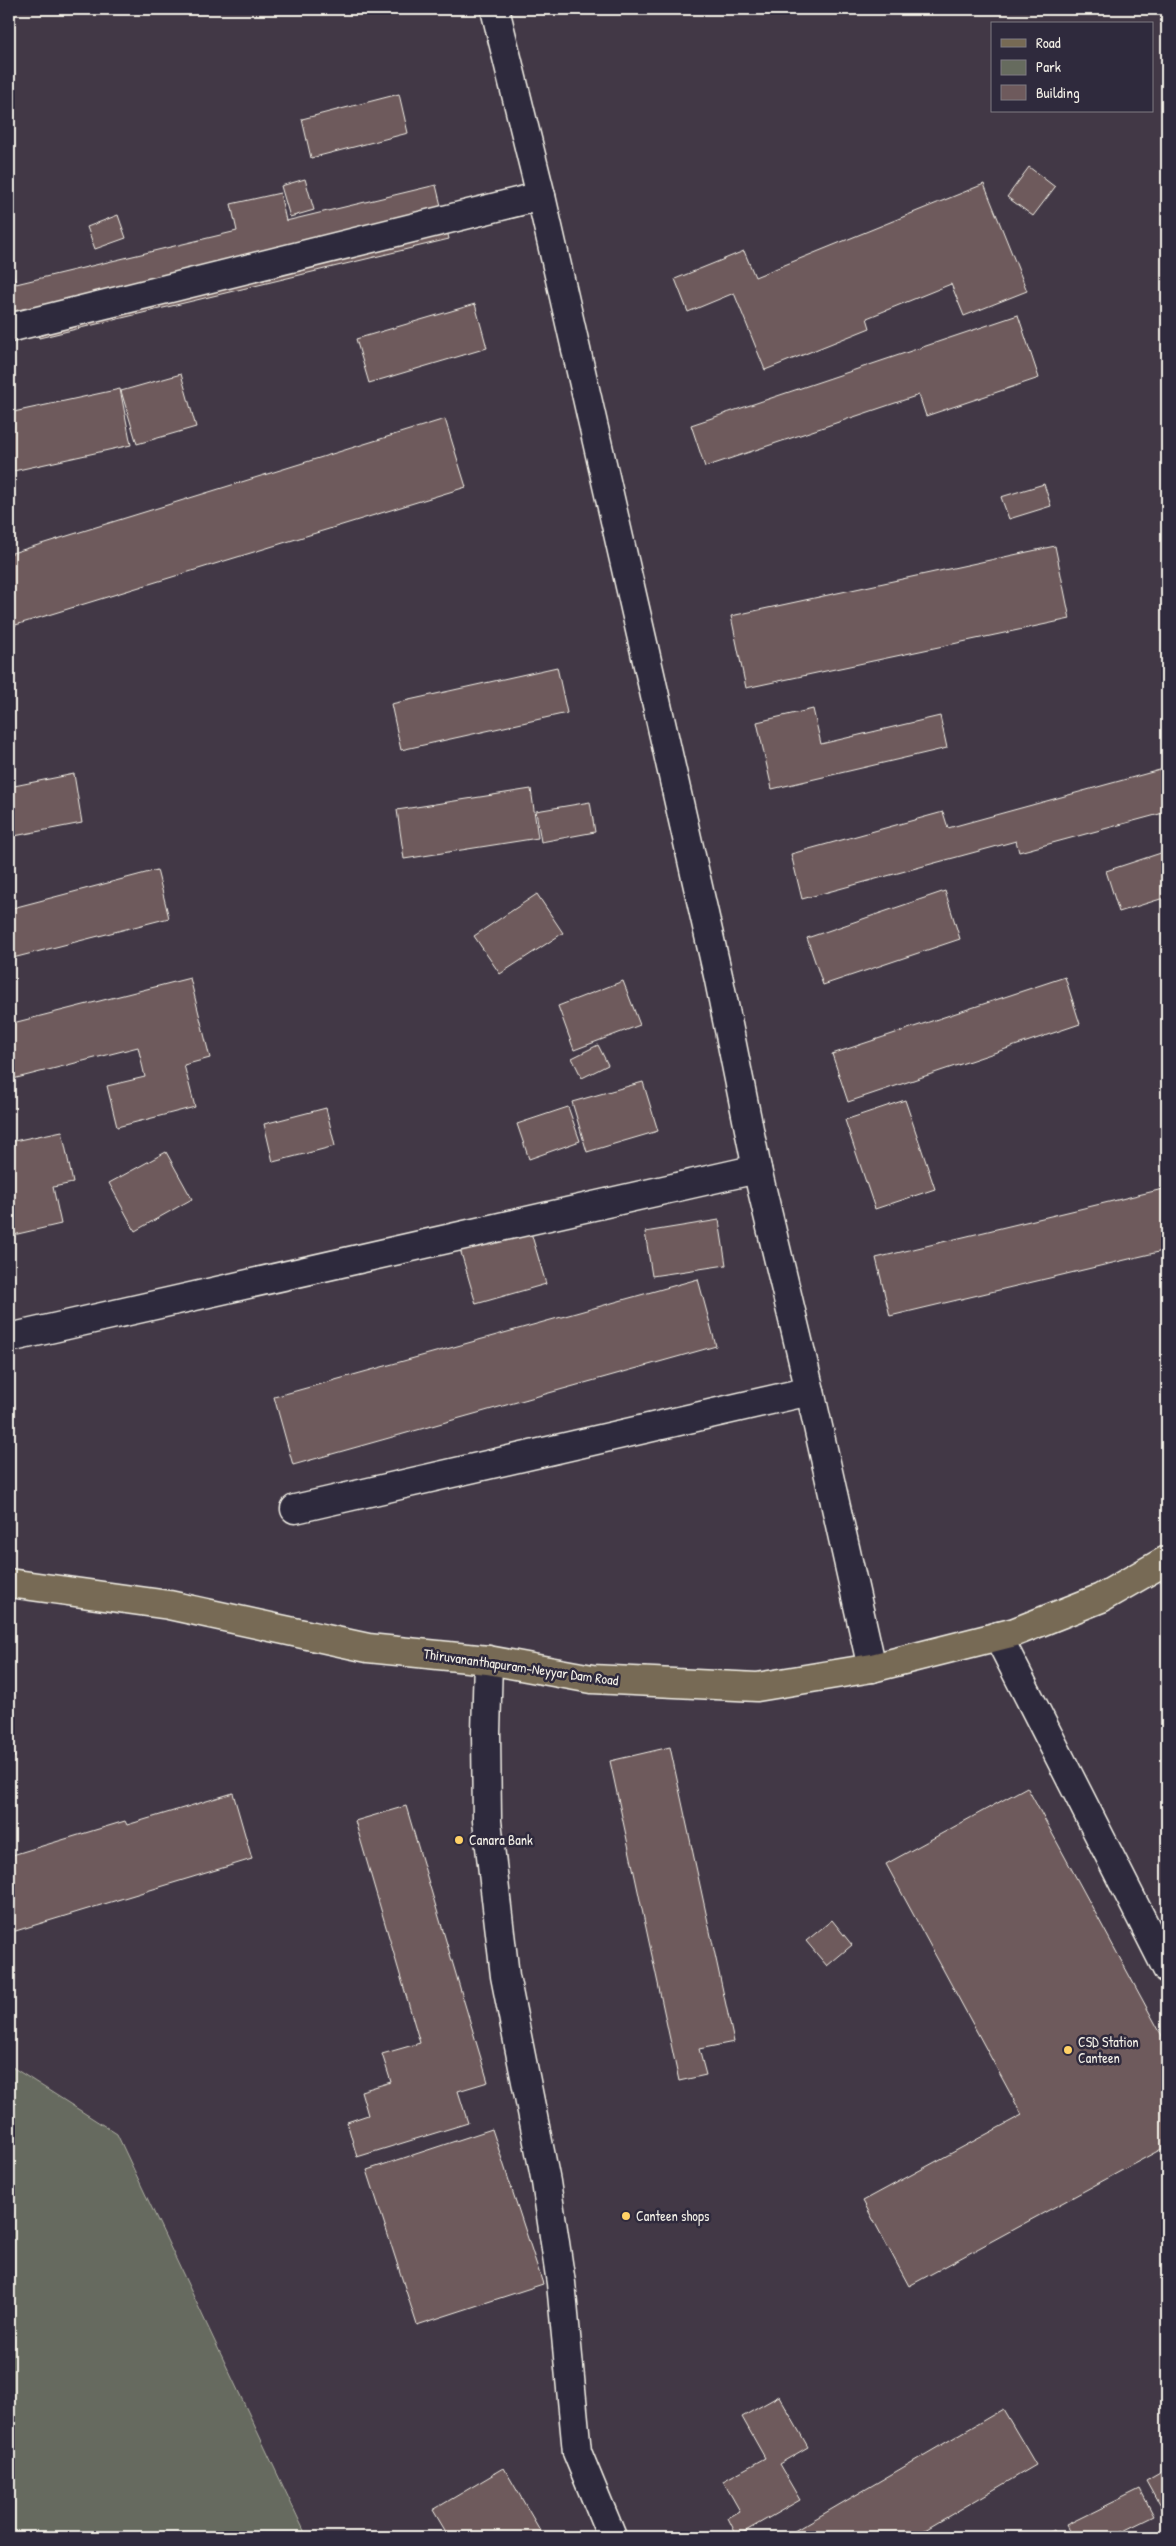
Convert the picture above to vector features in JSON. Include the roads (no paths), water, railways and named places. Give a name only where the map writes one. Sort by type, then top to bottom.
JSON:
[{"type":"main road","name":"Thiruvananthapuram-Neyyar Dam Road","points":[[9,1583],[169,1605],[368,1648],[488,1660],[592,1679],[756,1687],[872,1668],[1016,1632],[1101,1598],[1167,1560]]},
{"type":"lane","points":[[495,9],[541,196],[715,961],[757,1169],[810,1391],[872,1668]]},
{"type":"lane","points":[[9,328],[541,196]]},
{"type":"lane","points":[[9,1338],[757,1169]]},
{"type":"lane","points":[[295,1509],[810,1391]]},
{"type":"lane","points":[[998,1636],[1167,1970]]},
{"type":"lane","points":[[488,1660],[486,1733],[487,1821],[505,1976],[546,2182],[561,2283],[577,2452],[612,2537]]},
{"type":"place","name":"Canara Bank","points":[[459,1840]]},
{"type":"place","name":"CSD Station Canteen","points":[[1068,2050]]},
{"type":"place","name":"Canteen shops","points":[[626,2216]]}]
